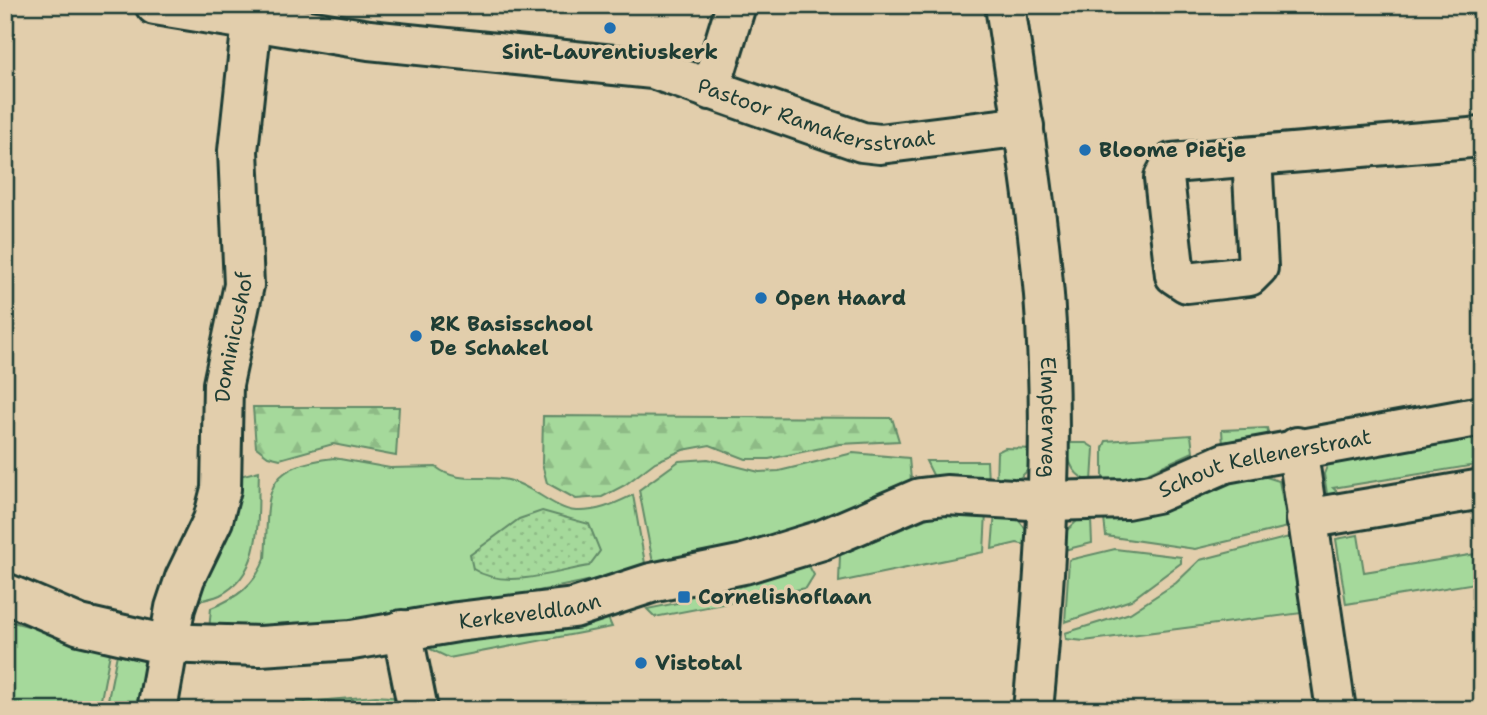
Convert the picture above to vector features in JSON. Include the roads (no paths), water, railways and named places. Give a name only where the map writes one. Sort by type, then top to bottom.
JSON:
[{"type":"street","name":"Pastoor Ramakersstraat","points":[[155,5],[369,40],[653,69],[862,142],[880,144],[1024,126]]},
{"type":"street","points":[[710,90],[736,5]]},
{"type":"street","name":"Elmpterweg","points":[[1005,5],[1024,126],[1044,295],[1048,501],[1032,710]]},
{"type":"street","name":"Dominicushof","points":[[157,710],[176,608],[186,578],[213,520],[221,489],[223,384],[244,285],[239,151],[252,21]]},
{"type":"street","points":[[1252,157],[1482,137]]},
{"type":"street","name":"Schout Kellenerstraat","points":[[1048,501],[1126,499],[1156,493],[1225,463],[1297,447],[1482,416]]},
{"type":"street","points":[[1297,447],[1336,710]]},
{"type":"street","points":[[1306,519],[1482,489]]},
{"type":"street","name":"Kerkeveldlaan","points":[[5,593],[80,625],[128,637],[171,643],[298,644],[352,640],[402,630],[574,608],[651,583],[744,565],[809,544],[920,498],[946,495],[1048,501]]},
{"type":"street","points":[[402,630],[418,710]]},
{"type":"place","name":"Sint-Laurentiuskerk","points":[[610,28]]},
{"type":"place","name":"Bloome Pietje","points":[[1085,150]]},
{"type":"place","name":"Open Haard","points":[[761,298]]},
{"type":"place","name":"RK Basisschool De Schakel","points":[[416,336]]},
{"type":"place","name":"Cornelishoflaan","points":[[684,597]]},
{"type":"place","name":"Vistotal","points":[[641,663]]}]
